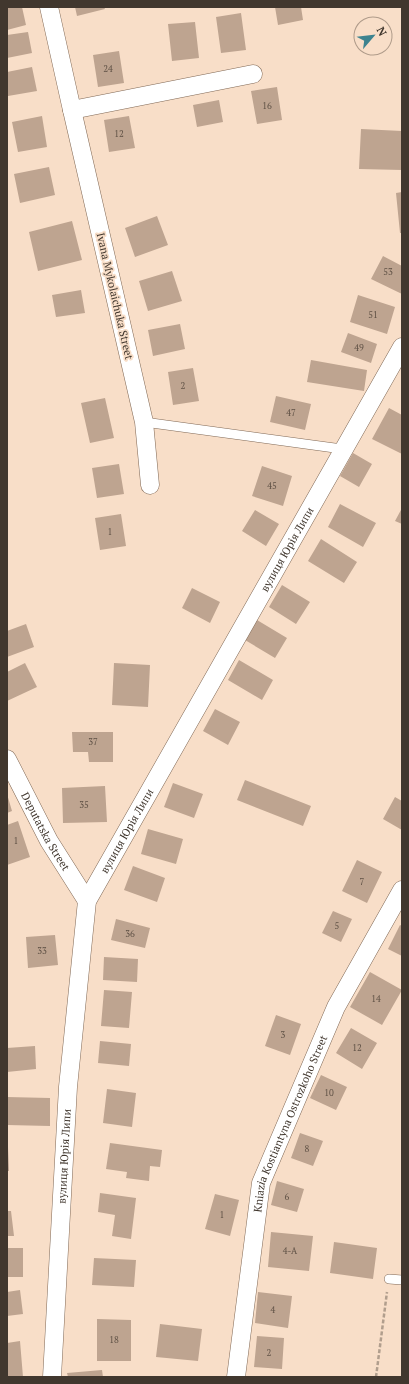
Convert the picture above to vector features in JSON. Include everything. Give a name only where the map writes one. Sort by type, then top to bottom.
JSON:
[{"type":"street","name":"Ivana Mykolaichuka Street","points":[[49,7],[144,422],[150,485]]},
{"type":"street","points":[[72,110],[253,74]]},
{"type":"street","name":"вулиця Юрія Липи","points":[[52,1377],[68,1088],[88,901],[342,449],[402,347]]},
{"type":"street","name":"Deputatska Street","points":[[7,759],[49,841],[88,901]]},
{"type":"street","name":"Kniazia Kostiantyna Ostrozkoho Street","points":[[236,1377],[262,1184],[336,1007],[402,890]]},
{"type":"lane","points":[[144,422],[342,449]]},
{"type":"lane","points":[[389,1279],[402,1280]]},
{"type":"path","points":[[376,1377],[389,1279]]},
{"type":"building","points":[[7,7],[22,7],[26,25],[7,30]]},
{"type":"building","points":[[75,7],[104,7],[105,9],[77,16]]},
{"type":"building","points":[[275,7],[301,7],[303,20],[278,25]]},
{"type":"building","points":[[241,13],[246,50],[221,53],[216,17]]},
{"type":"building","points":[[195,22],[199,58],[172,61],[168,24]]},
{"type":"building","points":[[28,32],[32,53],[7,58],[7,35]]},
{"type":"building","points":[[119,51],[124,83],[98,87],[93,55]]},
{"type":"building","points":[[32,67],[37,91],[8,96],[7,72]]},
{"type":"building","points":[[277,87],[282,120],[257,124],[251,91]]},
{"type":"building","points":[[219,100],[223,122],[197,127],[193,105]]},
{"type":"building","points":[[42,116],[47,147],[18,152],[12,122]]},
{"type":"building","points":[[129,116],[135,148],[109,152],[104,120]]},
{"type":"building","points":[[361,129],[402,131],[402,170],[359,169]]},
{"type":"building","points":[[49,167],[55,195],[20,203],[14,174]]},
{"type":"building","points":[[402,192],[402,233],[400,233],[396,193]]},
{"type":"building","points":[[157,216],[168,245],[135,257],[125,228]]},
{"type":"building","points":[[72,221],[82,260],[38,271],[29,232]]},
{"type":"building","points":[[383,256],[402,266],[402,294],[371,279]]},
{"type":"building","points":[[172,271],[182,301],[148,311],[139,281]]},
{"type":"building","points":[[81,290],[85,313],[56,317],[52,295]]},
{"type":"building","points":[[358,295],[395,307],[387,334],[350,322]]},
{"type":"building","points":[[180,324],[185,349],[153,356],[148,330]]},
{"type":"building","points":[[348,333],[377,344],[371,363],[341,352]]},
{"type":"building","points":[[311,360],[367,370],[364,391],[307,382]]},
{"type":"building","points":[[193,368],[199,401],[173,405],[168,372]]},
{"type":"building","points":[[276,396],[311,404],[305,430],[270,422]]},
{"type":"building","points":[[105,398],[114,438],[90,443],[81,403]]},
{"type":"building","points":[[389,408],[402,415],[402,454],[372,439]]},
{"type":"building","points":[[353,453],[372,464],[359,487],[340,476]]},
{"type":"building","points":[[119,464],[124,494],[97,498],[92,468]]},
{"type":"building","points":[[262,466],[292,476],[283,506],[252,496]]},
{"type":"building","points":[[340,504],[376,523],[363,547],[328,527]]},
{"type":"building","points":[[402,508],[402,524],[395,521]]},
{"type":"building","points":[[255,510],[279,524],[266,546],[242,531]]},
{"type":"building","points":[[121,514],[126,546],[100,550],[95,518]]},
{"type":"building","points":[[321,539],[357,562],[344,583],[308,561]]},
{"type":"building","points":[[282,585],[310,602],[296,624],[269,607]]},
{"type":"building","points":[[192,588],[220,602],[210,623],[182,608]]},
{"type":"building","points":[[257,620],[287,638],[275,658],[245,640]]},
{"type":"building","points":[[26,624],[34,647],[7,657],[7,631]]},
{"type":"building","points":[[239,660],[273,680],[262,700],[228,680]]},
{"type":"building","points":[[25,663],[37,687],[7,701],[7,672]]},
{"type":"building","points":[[114,663],[150,665],[148,707],[112,705]]},
{"type":"building","points":[[215,709],[240,722],[228,745],[203,731]]},
{"type":"building","points":[[72,732],[113,732],[113,762],[89,762],[88,752],[73,752]]},
{"type":"building","points":[[245,780],[311,806],[303,826],[237,800]]},
{"type":"building","points":[[173,783],[203,794],[194,818],[164,807]]},
{"type":"building","points":[[105,786],[107,822],[63,823],[62,788]]},
{"type":"building","points":[[7,794],[12,811],[7,813]]},
{"type":"building","points":[[395,797],[402,801],[402,830],[383,819]]},
{"type":"building","points":[[18,821],[30,857],[7,865],[7,825]]},
{"type":"building","points":[[148,829],[183,839],[176,864],[141,854]]},
{"type":"building","points":[[357,860],[382,872],[367,903],[342,891]]},
{"type":"building","points":[[133,866],[165,878],[157,902],[124,890]]},
{"type":"building","points":[[333,911],[352,919],[341,942],[322,933]]},
{"type":"building","points":[[116,919],[150,928],[145,948],[111,940]]},
{"type":"building","points":[[400,925],[402,926],[402,956],[388,949]]},
{"type":"building","points":[[55,935],[58,965],[28,968],[26,937]]},
{"type":"building","points":[[104,957],[138,959],[137,982],[103,980]]},
{"type":"building","points":[[370,972],[402,990],[382,1025],[350,1007]]},
{"type":"building","points":[[104,990],[132,992],[129,1028],[101,1026]]},
{"type":"building","points":[[276,1015],[301,1024],[290,1055],[265,1046]]},
{"type":"building","points":[[351,1028],[377,1043],[362,1069],[336,1053]]},
{"type":"building","points":[[100,1041],[131,1044],[129,1066],[98,1063]]},
{"type":"building","points":[[35,1046],[36,1069],[7,1072],[7,1048]]},
{"type":"building","points":[[321,1075],[347,1087],[336,1110],[310,1098]]},
{"type":"building","points":[[107,1089],[136,1093],[132,1127],[103,1123]]},
{"type":"building","points":[[7,1097],[50,1098],[50,1126],[7,1125]]},
{"type":"building","points":[[300,1133],[323,1141],[313,1166],[291,1158]]},
{"type":"building","points":[[110,1143],[162,1150],[160,1167],[150,1166],[149,1181],[126,1178],[127,1172],[106,1169]]},
{"type":"building","points":[[8,1147],[9,1171],[7,1171],[7,1148]]},
{"type":"building","points":[[277,1181],[304,1189],[297,1212],[271,1205]]},
{"type":"building","points":[[100,1193],[136,1198],[131,1239],[112,1236],[115,1215],[98,1212]]},
{"type":"building","points":[[215,1194],[239,1200],[230,1236],[205,1229]]},
{"type":"building","points":[[7,1211],[11,1211],[14,1236],[7,1236]]},
{"type":"building","points":[[271,1232],[313,1236],[309,1271],[268,1267]]},
{"type":"building","points":[[334,1242],[377,1248],[373,1279],[330,1273]]},
{"type":"building","points":[[7,1248],[23,1248],[23,1277],[7,1277]]},
{"type":"building","points":[[94,1258],[136,1260],[134,1287],[92,1285]]},
{"type":"building","points":[[20,1290],[23,1314],[7,1316],[7,1292]]},
{"type":"building","points":[[258,1292],[292,1296],[288,1328],[255,1323]]},
{"type":"building","points":[[97,1319],[131,1320],[131,1361],[97,1361]]},
{"type":"building","points":[[160,1324],[202,1329],[198,1361],[156,1357]]},
{"type":"building","points":[[257,1336],[284,1338],[282,1369],[254,1367]]},
{"type":"building","points":[[20,1341],[23,1377],[7,1377],[7,1343]]},
{"type":"building","points":[[102,1370],[103,1377],[68,1377],[67,1373]]}]
